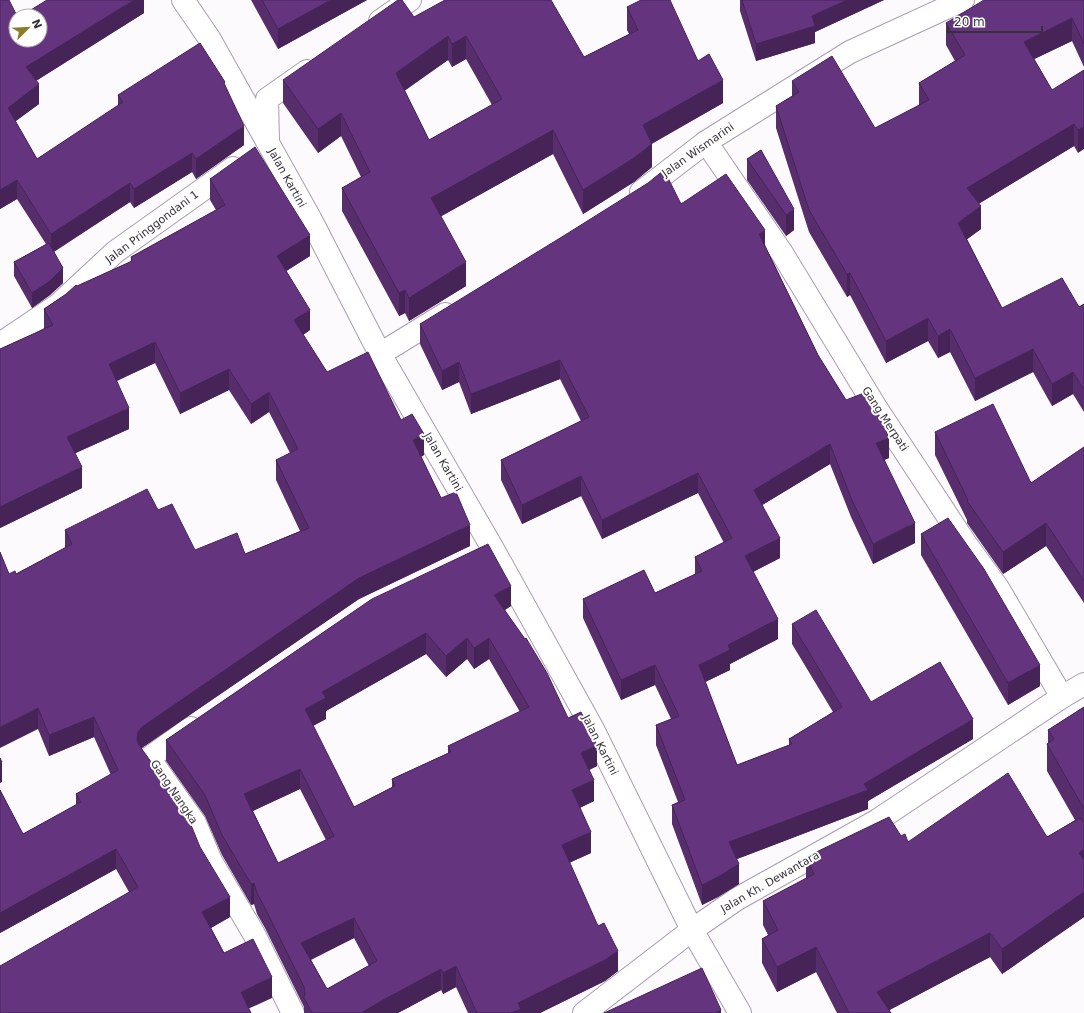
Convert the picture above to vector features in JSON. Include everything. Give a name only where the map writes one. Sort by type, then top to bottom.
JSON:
[{"type":"street","name":"Jalan Kartini","points":[[183,0],[208,38],[268,143],[310,218],[380,354],[494,549],[593,729],[692,930],[740,1013]]},
{"type":"street","points":[[365,31],[410,0]]},
{"type":"street","name":"Jalan Wismarini","points":[[627,200],[640,192],[706,142],[850,52],[963,0]]},
{"type":"street","points":[[268,143],[267,99],[326,58]]},
{"type":"street","name":"Gang Merpati","points":[[706,142],[782,253],[875,406],[966,544],[998,588],[1062,697]]},
{"type":"street","name":"Jalan Pringgondani 1","points":[[0,344],[58,305],[115,252],[268,143]]},
{"type":"street","points":[[380,354],[460,304]]},
{"type":"street","points":[[472,559],[494,549]]},
{"type":"street","name":"Jalan Kh. Dewantara","points":[[584,1013],[692,930],[737,900],[878,820],[1062,697],[1084,684]]},
{"type":"street","name":"Gang Nangka","points":[[205,719],[149,758],[195,823],[211,861],[254,934],[294,1013]]},
{"type":"building","points":[[0,0],[9,0],[13,8],[8,8],[8,48],[48,48],[48,8],[34,8],[47,0],[134,0],[26,67],[39,84],[8,108],[37,159],[123,102],[118,95],[200,43],[225,82],[224,83],[244,126],[196,159],[192,153],[134,189],[130,183],[51,234],[17,180],[0,190]]},
{"type":"building","points":[[262,0],[331,0],[278,29]]},
{"type":"building","points":[[398,0],[402,0],[414,17],[445,0],[551,0],[584,57],[638,30],[627,7],[641,0],[670,0],[698,61],[709,54],[723,80],[643,125],[652,144],[634,158],[583,190],[553,130],[431,198],[466,262],[409,298],[405,290],[399,293],[342,188],[370,172],[341,113],[318,129],[283,80]],"holes":[[[448,36],[452,44],[466,36],[502,99],[429,140],[396,73]]]},
{"type":"building","points":[[742,0],[847,0],[812,16],[815,26],[756,44]]},
{"type":"building","points":[[984,0],[1084,0],[1084,44],[1072,18],[1024,42],[1052,90],[1084,70],[1084,126],[1078,130],[1074,124],[967,188],[981,206],[958,223],[1002,308],[1062,278],[1079,307],[1084,304],[1084,390],[1073,372],[1052,384],[1033,349],[975,378],[950,329],[938,336],[928,318],[886,341],[850,273],[847,274],[809,210],[776,106],[799,92],[792,81],[832,56],[875,128],[929,100],[919,83],[965,55],[946,23]]},
{"type":"building","points":[[255,147],[310,235],[277,256],[310,310],[294,320],[327,372],[368,352],[401,420],[412,414],[424,434],[413,440],[441,498],[456,492],[470,525],[359,578],[142,727],[138,732],[137,739],[139,745],[184,808],[200,847],[230,897],[202,912],[224,953],[253,939],[272,977],[241,992],[251,1013],[0,1013],[0,966],[138,887],[116,849],[0,913],[0,790],[23,834],[81,802],[76,794],[118,770],[94,717],[49,735],[38,708],[0,727],[0,552],[9,574],[15,571],[16,574],[72,544],[65,530],[147,489],[158,510],[172,504],[195,550],[237,533],[245,554],[309,528],[276,460],[298,449],[269,392],[251,404],[229,369],[180,393],[155,342],[109,364],[129,408],[67,437],[82,467],[0,507],[0,349],[53,325],[44,309],[65,295],[76,285],[77,286],[132,261],[131,257],[225,205],[210,179]]},
{"type":"building","points":[[761,150],[794,209],[786,215],[747,159]]},
{"type":"building","points":[[664,170],[681,204],[726,174],[765,230],[759,234],[818,355],[846,400],[864,393],[879,415],[889,438],[876,443],[915,523],[873,544],[851,498],[830,444],[754,490],[780,538],[745,556],[778,619],[728,645],[730,650],[699,665],[737,765],[792,744],[789,739],[842,707],[792,624],[816,610],[871,702],[940,662],[973,719],[864,784],[868,790],[729,842],[739,864],[702,885],[672,805],[685,800],[656,725],[679,716],[655,665],[621,680],[583,599],[644,570],[655,593],[702,571],[695,557],[732,538],[698,473],[602,520],[581,476],[522,505],[501,460],[589,417],[560,360],[471,394],[459,362],[442,371],[420,324],[648,183]]},
{"type":"building","points":[[49,243],[63,268],[50,281],[32,293],[14,262]]},
{"type":"building","points":[[993,404],[1031,483],[1084,447],[1084,581],[1046,523],[1003,552],[967,501],[968,500],[935,432]]},
{"type":"building","points":[[948,518],[984,569],[1040,665],[1008,683],[921,534]]},
{"type":"building","points":[[488,544],[511,586],[494,595],[525,639],[526,638],[547,673],[568,718],[581,712],[597,745],[581,753],[594,780],[572,790],[591,832],[562,845],[598,926],[604,923],[618,951],[605,960],[518,1003],[521,1009],[511,1013],[477,1013],[456,966],[443,973],[441,969],[361,1013],[312,1013],[304,998],[304,987],[257,893],[254,883],[251,884],[222,835],[205,795],[166,740],[372,599]],"holes":[[[426,633],[446,656],[467,638],[474,648],[489,638],[529,707],[448,746],[451,752],[392,779],[395,786],[354,807],[305,709],[326,698],[322,692]],[[300,769],[334,836],[278,863],[244,794]],[[354,918],[377,961],[327,989],[301,943]]]},
{"type":"building","points":[[1084,707],[1084,809],[1047,744],[1054,739],[1048,730]]},
{"type":"building","points":[[1008,773],[1047,837],[1080,818],[1084,823],[1084,849],[1079,853],[1084,860],[1084,892],[1002,949],[990,933],[877,992],[891,1013],[849,1013],[816,947],[777,967],[762,939],[778,930],[763,901],[814,874],[806,857],[889,817],[901,836],[905,834],[908,842]]},
{"type":"building","points":[[702,968],[721,1010],[716,1013],[604,1013]]}]
